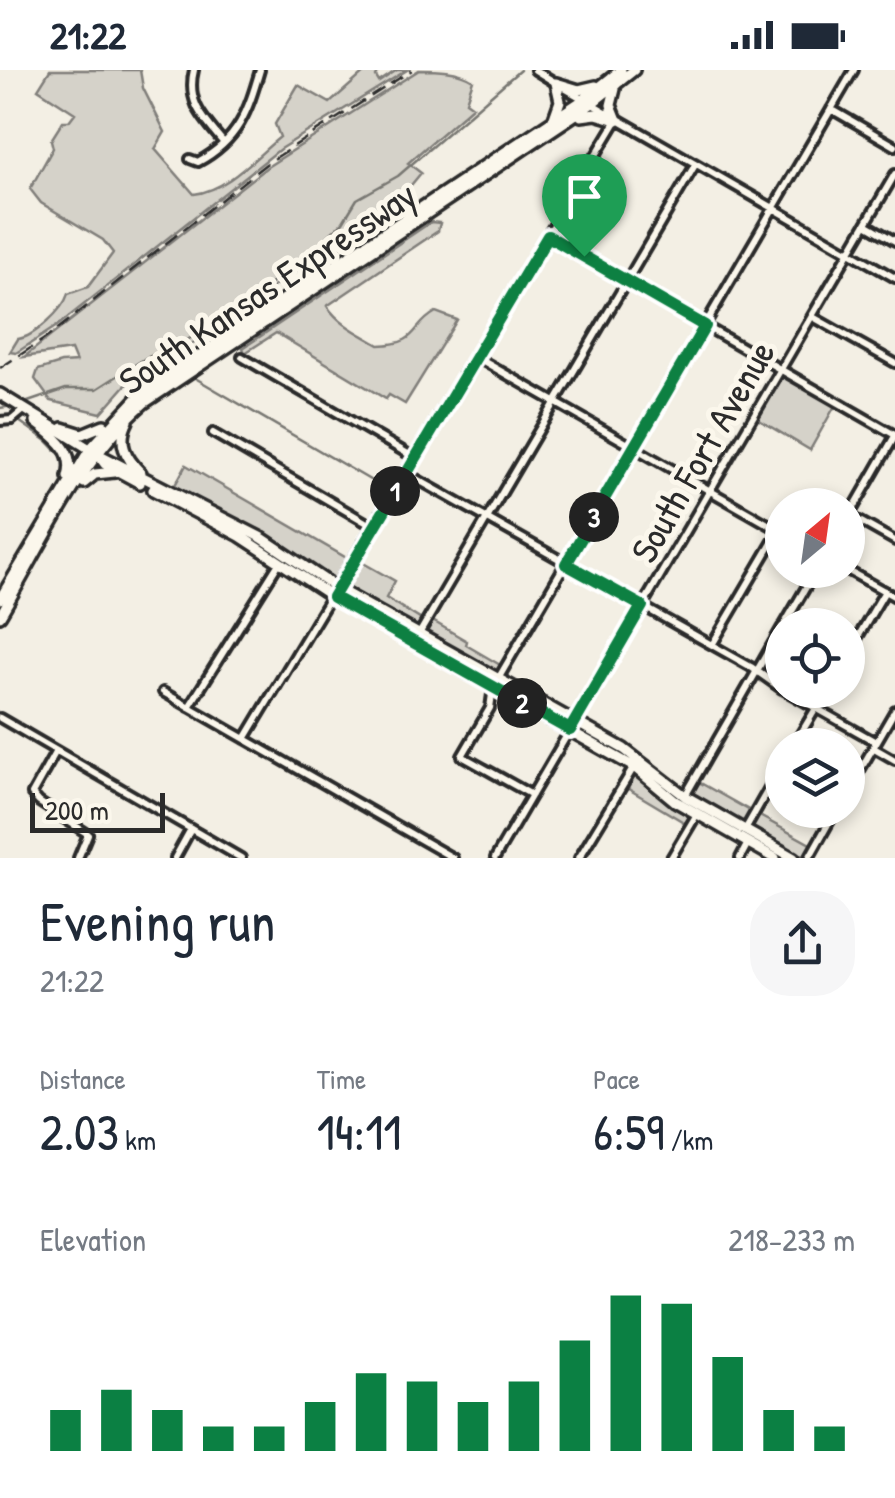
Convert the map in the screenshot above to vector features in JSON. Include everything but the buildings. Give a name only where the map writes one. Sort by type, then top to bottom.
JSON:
[{"type":"main road","points":[[617,85],[612,101],[617,120],[588,114],[558,122],[556,83],[589,89],[618,70]]},
{"type":"main road","name":"South Kansas Expressway","points":[[588,102],[618,70]]},
{"type":"main road","name":"South Kansas Expressway","points":[[0,599],[94,451],[166,375],[617,85],[634,70]]},
{"type":"main road","points":[[0,394],[150,482],[262,538],[335,593],[573,726],[697,814],[774,858]]},
{"type":"main road","points":[[27,410],[82,434],[100,429],[116,412],[133,407]]},
{"type":"main road","points":[[133,407],[123,447],[127,458],[150,482]]},
{"type":"main road","points":[[27,410],[67,452],[67,495]]},
{"type":"main road","points":[[94,451],[106,464],[240,536],[278,564],[419,634],[496,683]]},
{"type":"main road","points":[[67,495],[95,474],[120,472]]},
{"type":"main road","name":"South Kansas Expressway","points":[[0,616],[67,495]]},
{"type":"main road","points":[[573,726],[624,748],[684,796],[794,858]]},
{"type":"street","points":[[194,70],[189,89],[196,109],[223,142]]},
{"type":"street","points":[[190,159],[198,162],[240,127],[260,70]]},
{"type":"street","points":[[535,70],[895,278]]},
{"type":"street","points":[[532,796],[462,756],[490,708],[496,683],[854,70]]},
{"type":"street","points":[[831,110],[895,146]]},
{"type":"street","points":[[245,740],[617,120]]},
{"type":"street","points":[[419,634],[695,164]]},
{"type":"street","name":"South Fort Avenue","points":[[495,858],[895,174]]},
{"type":"street","points":[[866,224],[895,240]]},
{"type":"street","points":[[548,236],[895,436],[864,488]]},
{"type":"street","points":[[812,316],[895,363]]},
{"type":"street","points":[[242,357],[414,458]]},
{"type":"street","points":[[476,357],[765,523]]},
{"type":"street","points":[[0,421],[12,420],[27,410]]},
{"type":"street","points":[[213,433],[374,527]]},
{"type":"street","points":[[406,472],[765,678]]},
{"type":"street","points":[[865,525],[895,541]]},
{"type":"street","points":[[712,645],[765,558]]},
{"type":"street","points":[[189,707],[278,564]]},
{"type":"street","points":[[865,580],[895,597]]},
{"type":"street","points":[[865,624],[884,591]]},
{"type":"street","points":[[684,796],[765,657]]},
{"type":"street","points":[[164,692],[454,858]]},
{"type":"street","points":[[804,728],[816,708],[895,760]]},
{"type":"street","points":[[865,762],[895,710]]},
{"type":"street","points":[[0,718],[241,858]]},
{"type":"street","points":[[56,751],[32,794],[38,802],[88,834],[78,858]]},
{"type":"street","points":[[579,858],[634,767]]},
{"type":"street","points":[[744,830],[765,794]]},
{"type":"street","points":[[671,858],[697,814]]},
{"type":"street","points":[[808,858],[826,828]]},
{"type":"street","points":[[175,858],[191,830]]},
{"type":"street","points":[[740,858],[748,843]]},
{"type":"shaded area","points":[[50,70],[140,70],[143,88],[165,132],[155,149],[194,194],[230,179],[280,137],[275,124],[298,85],[330,103],[367,70],[380,70],[376,77],[379,82],[397,70],[407,70],[280,149],[57,326],[16,353],[10,352],[18,339],[47,322],[68,294],[88,287],[113,253],[103,240],[41,203],[30,189],[53,148],[51,140],[63,121],[69,121],[75,113],[38,89]]},
{"type":"shaded area","points":[[419,70],[454,72],[473,80],[466,101],[473,106],[408,163],[421,173],[402,196],[361,222],[364,232],[319,261],[313,259],[125,386],[101,413],[51,401],[35,379],[38,370],[76,362],[71,350],[24,357],[267,167]]},
{"type":"shaded area","points":[[431,222],[440,223],[438,231],[327,306],[344,324],[379,345],[408,338],[436,312],[457,320],[405,404],[389,395],[386,399],[276,333],[245,353],[243,348]]},
{"type":"shaded area","points":[[782,375],[836,404],[810,450],[756,418]]},
{"type":"shaded area","points":[[186,465],[350,560],[339,577],[331,580],[253,529],[174,487]]},
{"type":"shaded area","points":[[358,560],[395,581],[386,598],[423,621],[419,627],[349,590],[348,579]]},
{"type":"shaded area","points":[[431,620],[502,666],[492,672],[429,636],[426,629]]},
{"type":"shaded area","points":[[636,773],[689,814],[687,824],[625,787]]},
{"type":"shaded area","points":[[697,781],[752,812],[745,823],[691,796]]},
{"type":"shaded area","points":[[756,814],[765,819],[765,828],[781,828],[812,845],[805,855],[795,855],[753,832],[750,826]]},
{"type":"waterway","points":[[25,403],[66,389],[97,389],[144,359],[189,339],[255,296],[343,222],[357,199],[398,176],[520,70]]},
{"type":"waterway","points":[[153,358],[170,366]]},
{"type":"waterway","points":[[190,375],[387,490]]},
{"type":"waterway","points":[[0,408],[12,406]]},
{"type":"waterway","points":[[19,421],[64,459]]},
{"type":"railway","points":[[0,368],[49,336],[266,164],[412,70]]},
{"type":"route","points":[[548,236],[584,256],[705,326],[566,564],[642,606],[570,730],[333,597],[548,236]]}]
